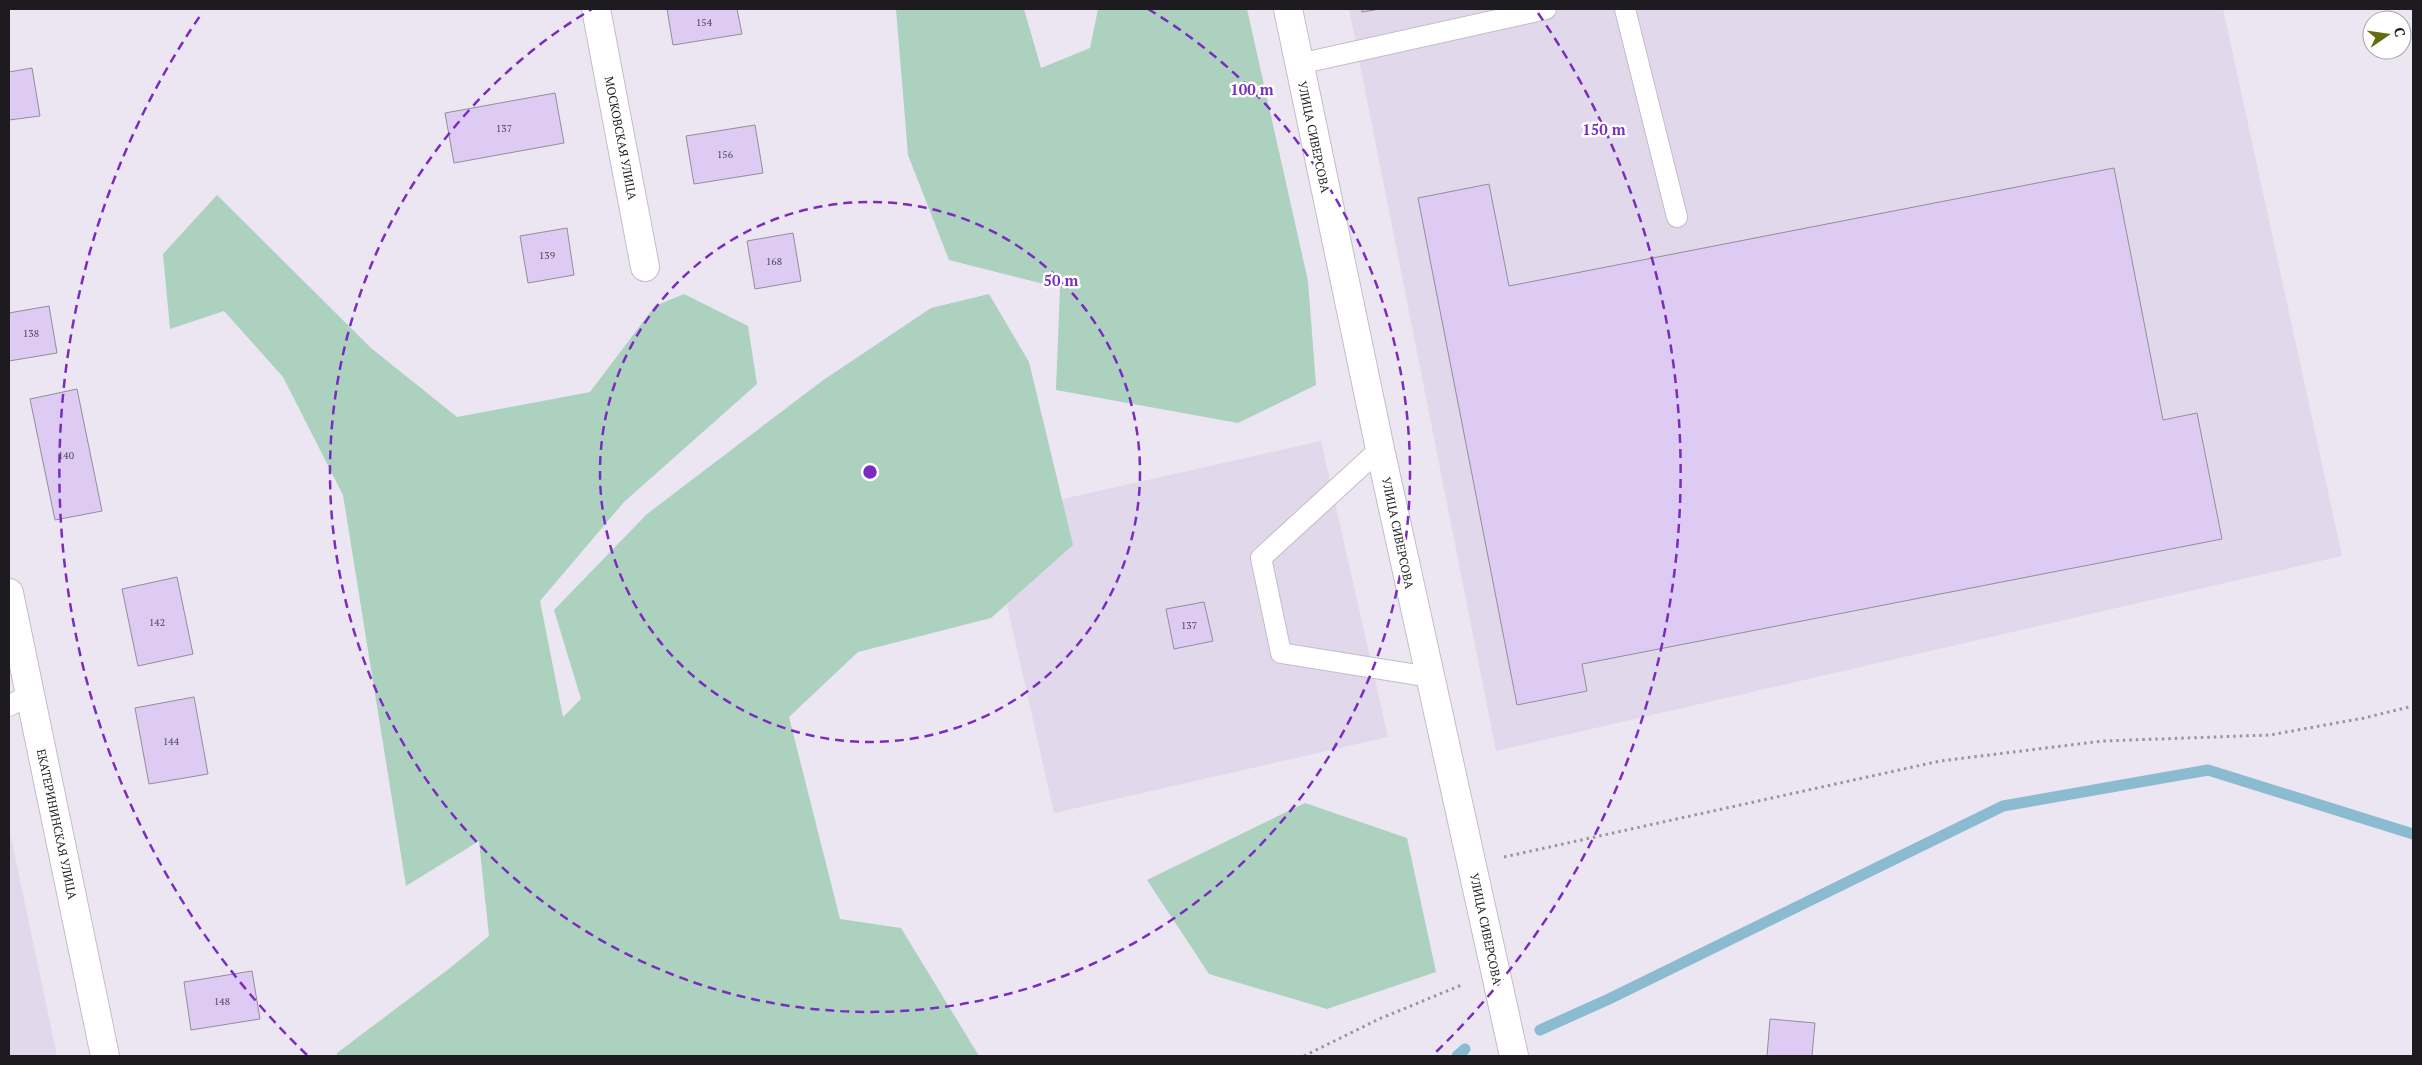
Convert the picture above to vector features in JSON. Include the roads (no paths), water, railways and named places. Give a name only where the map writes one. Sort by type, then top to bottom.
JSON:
[{"type":"street","name":"МОСКОВСКАЯ УЛИЦА","points":[[596,9],[645,267]]},
{"type":"street","name":"УЛИЦА СИВЕРСОВА","points":[[1288,9],[1380,449],[1514,1056]]},
{"type":"street","name":"ЕКАТЕРИНИНСКАЯ УЛИЦА","points":[[9,593],[19,700],[105,1056]]},
{"type":"lane","points":[[1299,64],[1546,9]]},
{"type":"lane","points":[[1625,9],[1677,217]]},
{"type":"lane","points":[[1380,449],[1261,558],[1281,653],[1430,677]]},
{"type":"waterway","points":[[1540,1030],[1609,999],[2003,806],[2208,770],[2413,834]]},
{"type":"waterway","points":[[1457,1056],[1465,1049]]}]
